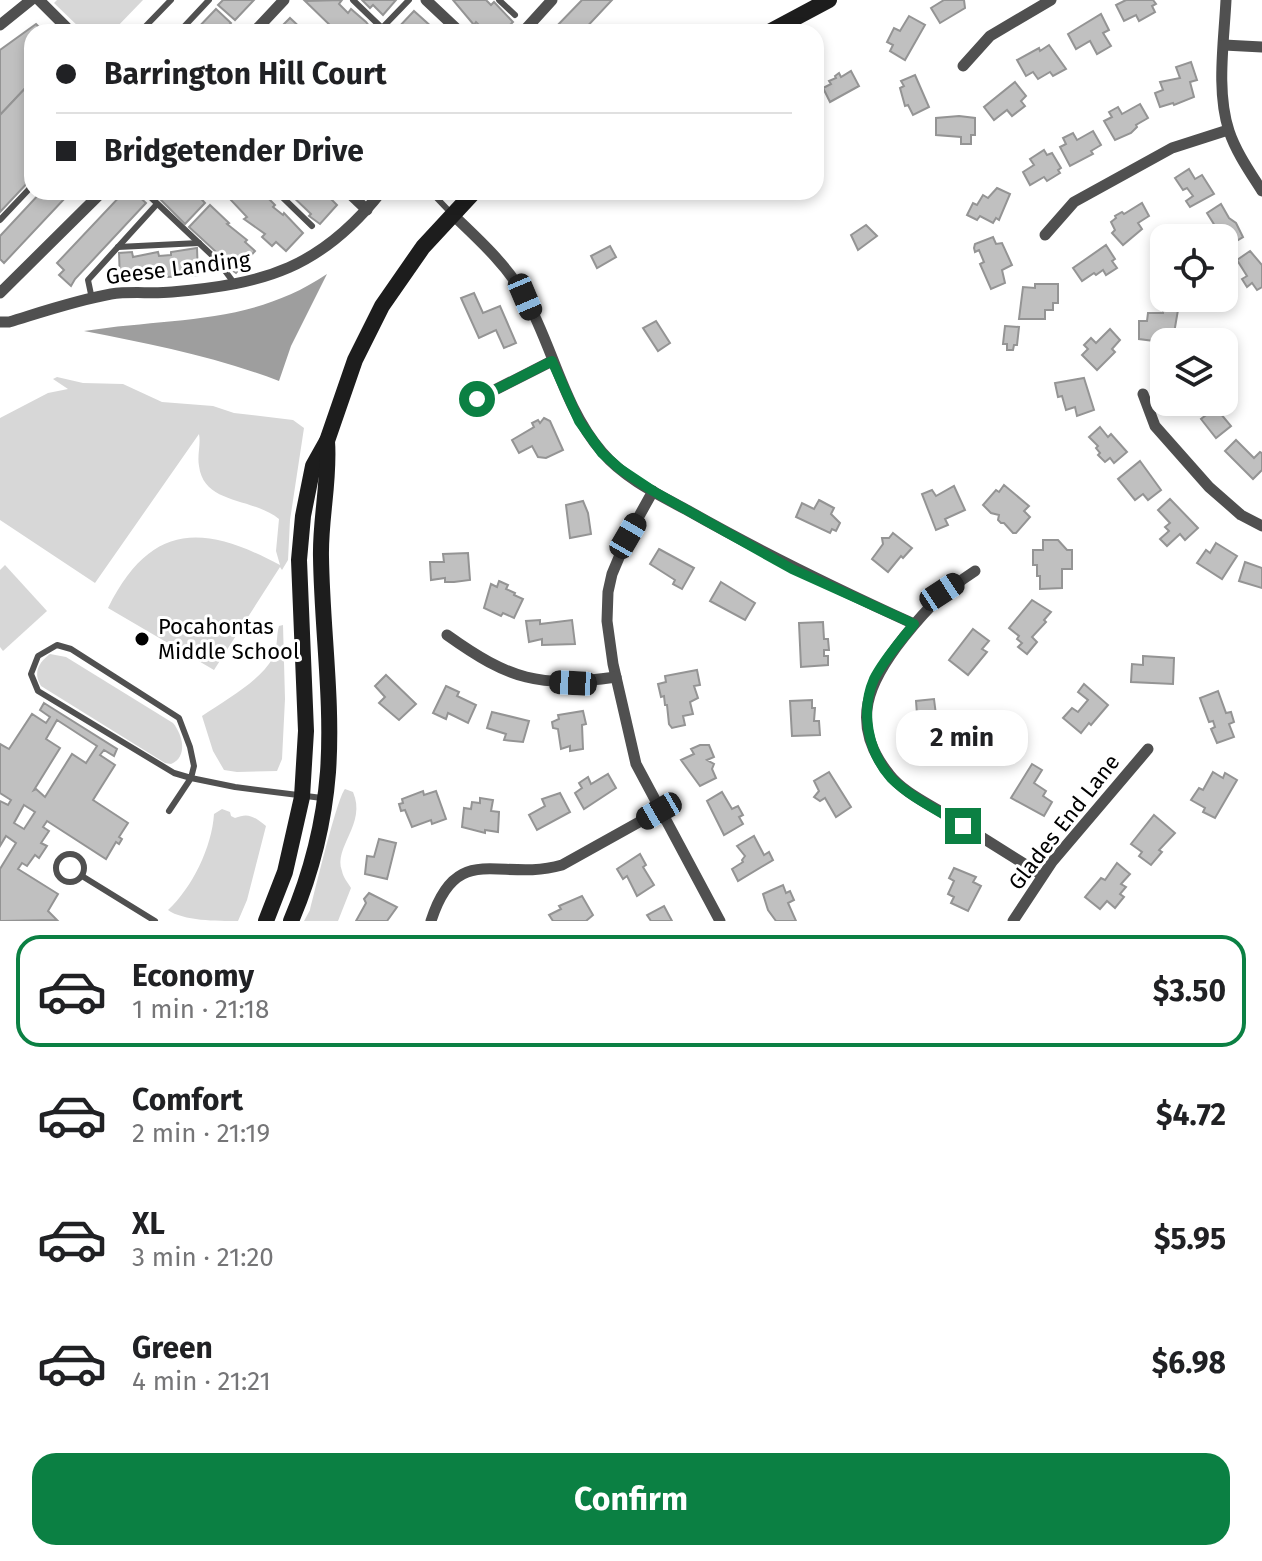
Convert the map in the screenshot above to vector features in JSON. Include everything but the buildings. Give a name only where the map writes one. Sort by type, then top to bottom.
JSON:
[{"type":"main road","points":[[784,24],[829,0]]},
{"type":"main road","points":[[266,921],[285,872],[302,797],[306,731],[299,560],[303,516],[313,466],[327,441],[342,392],[375,320],[415,258],[466,200]]},
{"type":"main road","points":[[291,921],[313,857],[325,799],[329,720],[320,547],[329,462],[327,441]]},
{"type":"street","points":[[0,25],[31,0]]},
{"type":"street","points":[[39,0],[63,24]]},
{"type":"street","points":[[262,24],[284,0]]},
{"type":"street","points":[[426,0],[452,24]]},
{"type":"street","points":[[530,24],[552,0]]},
{"type":"street","points":[[963,66],[990,36],[1051,0]]},
{"type":"street","points":[[1226,0],[1222,81],[1228,130],[1262,191]]},
{"type":"street","points":[[1224,45],[1262,47]]},
{"type":"street","points":[[1045,235],[1074,202],[1158,154],[1228,130]]},
{"type":"street","points":[[0,293],[94,200]]},
{"type":"street","points":[[356,200],[367,210]]},
{"type":"street","name":"Geese Landing","points":[[0,322],[111,294],[172,292],[273,276],[306,261],[335,240],[375,200]]},
{"type":"street","points":[[452,214],[504,265],[525,297],[579,421],[602,453],[620,469],[653,491],[792,569],[914,624]]},
{"type":"street","points":[[477,399],[552,361]]},
{"type":"street","points":[[1143,394],[1155,426],[1209,487],[1241,515],[1262,526]]},
{"type":"street","points":[[653,491],[616,560],[610,583],[607,621],[636,764],[720,921]]},
{"type":"street","points":[[975,571],[942,592],[882,665],[873,682],[867,715],[873,749],[889,775],[911,793],[1042,875]]},
{"type":"street","points":[[447,635],[491,665],[520,676],[573,683],[616,677]]},
{"type":"street","name":"Glades End Lane","points":[[1013,921],[1042,875],[1148,749]]},
{"type":"street","points":[[431,921],[438,897],[459,875],[474,870],[544,869],[562,865],[659,811]]},
{"type":"lane","points":[[148,24],[171,0]]},
{"type":"lane","points":[[186,24],[209,0]]},
{"type":"lane","points":[[353,0],[378,24]]},
{"type":"lane","points":[[389,24],[409,0]]},
{"type":"lane","points":[[499,0],[515,15]]},
{"type":"lane","points":[[0,220],[24,194]]},
{"type":"lane","points":[[153,200],[217,260],[234,283]]},
{"type":"lane","points":[[285,200],[312,226]]},
{"type":"lane","points":[[439,200],[452,214]]},
{"type":"lane","points":[[92,299],[88,280],[157,204]]},
{"type":"lane","points":[[118,247],[199,243]]},
{"type":"lane","points":[[169,811],[191,778],[194,766],[179,718],[71,649],[57,645],[38,656],[31,674],[38,691],[174,773],[191,778],[325,799]]},
{"type":"lane","points":[[66,855],[79,857],[84,865],[82,876],[73,882],[64,881],[58,874],[59,861],[66,855]]},
{"type":"lane","points":[[82,876],[155,921]]},
{"type":"shaded area","points":[[57,0],[143,0],[120,24],[76,24],[54,3]]},
{"type":"shaded area","points":[[327,274],[291,346],[279,381],[207,358],[84,331],[239,311],[298,291]]},
{"type":"shaded area","points":[[57,377],[83,383],[123,384],[162,402],[213,406],[234,413],[293,420],[304,428],[290,520],[288,560],[282,570],[280,567],[214,670],[108,608],[142,559],[161,546],[181,539],[203,538],[227,542],[280,565],[276,551],[279,519],[210,488],[199,466],[199,434],[95,583],[0,520],[0,418],[48,393],[68,389],[53,379]]},
{"type":"shaded area","points":[[5,565],[47,611],[3,651],[0,647],[0,570]]},
{"type":"shaded area","points":[[283,625],[285,699],[282,759],[277,771],[224,770],[213,751],[202,716],[267,667],[275,654],[279,626]]},
{"type":"shaded area","points":[[50,654],[66,657],[173,723],[182,745],[176,761],[165,763],[41,686],[37,677],[38,668]]},
{"type":"shaded area","points":[[345,789],[353,792],[356,804],[353,825],[340,862],[351,888],[338,921],[304,921],[310,910]]},
{"type":"shaded area","points":[[222,809],[235,818],[251,816],[266,826],[247,900],[238,921],[201,920],[174,914],[168,910],[193,879],[205,853],[214,814]]},
{"type":"place","name":"Pocahontas Middle School","points":[[142,639]]},
{"type":"route","points":[[477,399],[552,361],[579,421],[602,453],[620,469],[653,491],[792,569],[914,624],[882,665],[873,682],[867,715],[869,736],[878,759],[896,782],[963,826]]}]
